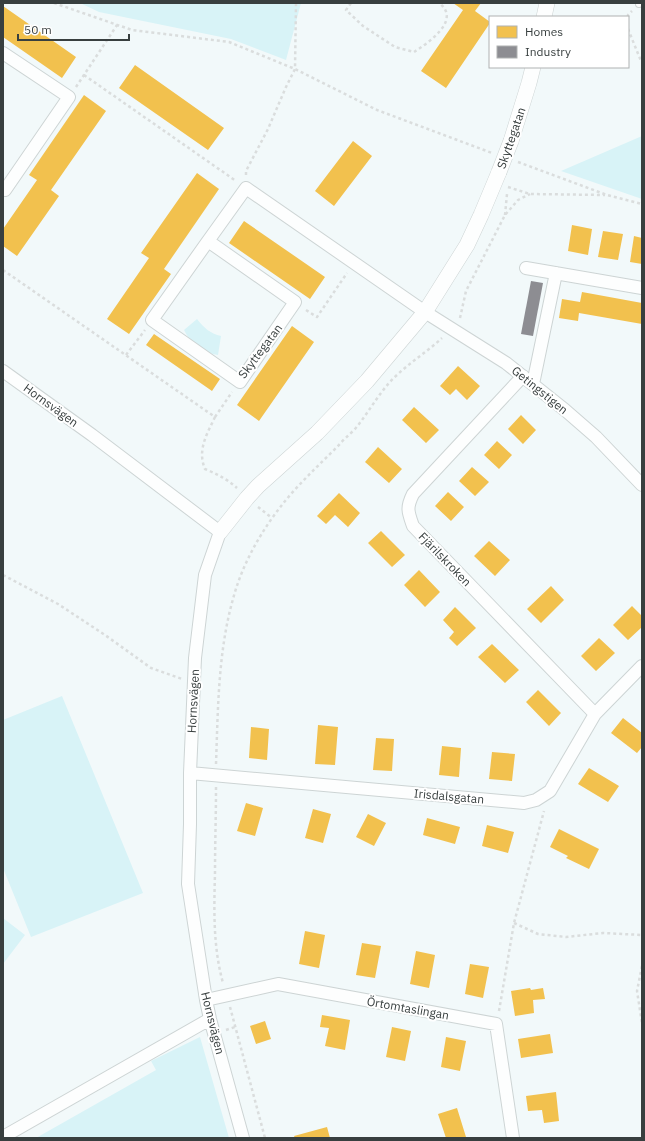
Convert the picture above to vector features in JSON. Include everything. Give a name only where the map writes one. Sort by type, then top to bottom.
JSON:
[{"type":"street","points":[[544,16],[547,3]]},
{"type":"street","points":[[3,53],[69,97],[5,190],[3,188]]},
{"type":"street","name":"Skyttegatan","points":[[220,532],[258,486],[317,433],[367,381],[426,312],[467,245],[482,214],[504,177],[511,141],[533,68]]},
{"type":"street","points":[[152,320],[246,188],[426,312]]},
{"type":"street","points":[[208,241],[296,302]]},
{"type":"street","points":[[526,268],[642,288]]},
{"type":"street","points":[[533,384],[556,273]]},
{"type":"street","name":"Skyttegatan","points":[[152,320],[240,382],[296,302]]},
{"type":"street","name":"Getingstigen","points":[[426,312],[506,363],[533,384],[596,437],[642,485]]},
{"type":"street","name":"Hornsvägen","points":[[3,371],[92,435],[220,532],[205,575],[195,658],[190,773],[188,884],[210,1019],[243,1138]]},
{"type":"street","name":"Fjärilskroken","points":[[523,376],[413,494],[408,504],[409,515],[413,526],[595,714]]},
{"type":"street","points":[[550,792],[595,714],[642,666]]},
{"type":"street","name":"Irisdalsgatan","points":[[190,773],[524,803],[536,800],[550,792]]},
{"type":"street","name":"Örtomtaslingan","points":[[206,1000],[278,984],[496,1024]]},
{"type":"street","points":[[3,1137],[210,1019]]},
{"type":"street","points":[[496,1024],[513,1138]]},
{"type":"path","points":[[54,3],[132,30],[229,42],[295,69],[377,110],[494,153]]},
{"type":"path","points":[[246,188],[246,171],[268,129],[295,69],[296,3]]},
{"type":"path","points":[[351,3],[346,10],[363,26],[395,47],[414,52],[427,44],[445,26],[447,13],[444,7],[439,3]]},
{"type":"path","points":[[69,97],[117,25]]},
{"type":"path","points":[[629,31],[642,62]]},
{"type":"path","points":[[84,75],[246,188]]},
{"type":"path","points":[[516,161],[607,195],[642,204]]},
{"type":"path","points":[[504,177],[508,187],[505,215]]},
{"type":"path","points":[[508,187],[530,194],[607,195]]},
{"type":"path","points":[[265,1138],[219,968],[214,912],[217,725],[221,667],[226,626],[233,598],[243,570],[272,518],[296,489],[354,429],[378,396],[397,375],[452,329],[459,321],[466,291],[505,215],[518,200],[530,194]]},
{"type":"path","points":[[296,302],[317,317],[355,263]]},
{"type":"path","points":[[3,270],[215,417]]},
{"type":"path","points":[[126,355],[152,320]]},
{"type":"path","points":[[240,382],[215,417],[205,438],[201,453],[203,464],[205,469],[214,472],[230,482],[272,518]]},
{"type":"path","points":[[3,575],[58,604],[151,668],[194,683]]},
{"type":"path","points":[[496,1024],[514,923],[550,792]]},
{"type":"path","points":[[514,923],[538,934],[566,937],[603,933],[642,935]]},
{"type":"path","points":[[642,966],[637,991],[642,1023]]},
{"type":"shaded area","points":[[80,3],[301,3],[286,60],[231,39],[99,12]]},
{"type":"shaded area","points":[[642,136],[642,199],[561,171]]},
{"type":"shaded area","points":[[197,319],[208,330],[221,336],[218,355],[198,347],[184,330]]},
{"type":"shaded area","points":[[62,696],[143,893],[31,937],[3,868],[3,720]]},
{"type":"shaded area","points":[[3,918],[25,935],[3,964]]},
{"type":"shaded area","points":[[200,1037],[229,1138],[36,1138],[156,1070],[151,1061]]},
{"type":"building: Homes","points":[[453,3],[481,3],[475,11],[489,21],[489,24],[446,88],[421,71],[463,10]]},
{"type":"building: Homes","points":[[3,6],[76,57],[62,78],[3,37]]},
{"type":"building: Homes","points":[[135,65],[224,128],[208,150],[119,88]]},
{"type":"building: Homes","points":[[84,95],[106,111],[51,190],[59,196],[17,256],[3,246],[3,229],[37,180],[29,175]]},
{"type":"building: Homes","points":[[353,141],[372,156],[334,206],[315,191]]},
{"type":"building: Homes","points":[[197,173],[219,189],[164,269],[171,274],[129,334],[107,319],[149,258],[141,253]]},
{"type":"building: Homes","points":[[244,221],[325,277],[310,299],[229,243]]},
{"type":"building: Homes","points":[[572,225],[592,229],[588,255],[568,251]]},
{"type":"building: Homes","points":[[603,231],[623,234],[618,260],[598,257]]},
{"type":"building: Homes","points":[[634,236],[642,238],[642,264],[630,262]]},
{"type":"building: Homes","points":[[582,292],[642,303],[642,324],[579,313],[578,321],[559,318],[562,299],[580,302]]},
{"type":"building: Homes","points":[[292,326],[314,342],[259,421],[237,405]]},
{"type":"building: Homes","points":[[154,334],[220,379],[212,391],[146,345]]},
{"type":"building: Homes","points":[[458,366],[480,386],[467,400],[456,389],[450,395],[440,386]]},
{"type":"building: Homes","points":[[414,407],[439,430],[426,443],[402,420]]},
{"type":"building: Homes","points":[[521,415],[536,430],[523,444],[508,429]]},
{"type":"building: Homes","points":[[497,441],[512,455],[499,469],[484,455]]},
{"type":"building: Homes","points":[[378,447],[402,469],[389,483],[365,462]]},
{"type":"building: Homes","points":[[472,467],[489,482],[475,496],[459,481]]},
{"type":"building: Homes","points":[[448,492],[464,507],[451,521],[435,506]]},
{"type":"building: Homes","points":[[339,493],[360,513],[348,527],[335,515],[326,524],[317,516]]},
{"type":"building: Homes","points":[[381,531],[405,555],[392,567],[368,543]]},
{"type":"building: Homes","points":[[489,541],[510,560],[495,576],[474,556]]},
{"type":"building: Homes","points":[[419,570],[440,592],[425,607],[404,585]]},
{"type":"building: Homes","points":[[551,586],[564,600],[541,623],[527,609]]},
{"type":"building: Homes","points":[[632,606],[642,616],[642,627],[628,640],[613,625]]},
{"type":"building: Homes","points":[[455,607],[476,628],[457,646],[449,638],[454,632],[443,620]]},
{"type":"building: Homes","points":[[599,638],[615,653],[596,671],[581,656]]},
{"type":"building: Homes","points":[[492,644],[519,670],[505,683],[478,657]]},
{"type":"building: Homes","points":[[538,690],[561,713],[549,726],[526,702]]},
{"type":"building: Homes","points":[[623,718],[642,733],[642,747],[637,753],[611,733]]},
{"type":"building: Homes","points":[[318,725],[338,727],[335,765],[315,764]]},
{"type":"building: Homes","points":[[251,727],[269,729],[267,760],[249,758]]},
{"type":"building: Homes","points":[[376,738],[394,739],[392,771],[373,770]]},
{"type":"building: Homes","points":[[442,746],[461,748],[459,777],[439,775]]},
{"type":"building: Homes","points":[[492,752],[515,754],[512,781],[489,779]]},
{"type":"building: Homes","points":[[589,768],[619,786],[608,802],[578,784]]},
{"type":"building: Homes","points":[[246,803],[263,808],[255,836],[237,831]]},
{"type":"building: Homes","points":[[313,809],[331,814],[323,843],[305,838]]},
{"type":"building: Homes","points":[[368,814],[386,823],[374,846],[356,837]]},
{"type":"building: Homes","points":[[427,818],[460,827],[455,844],[423,835]]},
{"type":"building: Homes","points":[[487,825],[514,832],[508,853],[482,846]]},
{"type":"building: Homes","points":[[559,829],[599,849],[589,869],[566,858],[568,856],[550,847]]},
{"type":"building: Homes","points":[[305,931],[325,935],[319,968],[299,964]]},
{"type":"building: Homes","points":[[362,943],[381,946],[375,978],[356,975]]},
{"type":"building: Homes","points":[[416,951],[435,955],[429,988],[410,984]]},
{"type":"building: Homes","points":[[470,964],[489,967],[483,998],[465,994]]},
{"type":"building: Homes","points":[[530,988],[531,990],[543,988],[545,999],[533,1000],[534,1013],[515,1016],[511,991]]},
{"type":"building: Homes","points":[[322,1015],[350,1020],[345,1050],[325,1046],[329,1028],[320,1027]]},
{"type":"building: Homes","points":[[265,1021],[271,1039],[256,1044],[250,1026]]},
{"type":"building: Homes","points":[[392,1027],[411,1031],[405,1061],[386,1057]]},
{"type":"building: Homes","points":[[550,1034],[553,1053],[521,1058],[518,1039]]},
{"type":"building: Homes","points":[[446,1037],[466,1041],[460,1071],[441,1067]]},
{"type":"building: Homes","points":[[556,1092],[559,1121],[544,1123],[542,1110],[528,1111],[526,1096]]},
{"type":"building: Homes","points":[[457,1108],[466,1137],[446,1138],[438,1114]]},
{"type":"building: Homes","points":[[327,1127],[330,1138],[295,1138],[294,1136]]},
{"type":"building: Industry","points":[[531,281],[543,283],[533,336],[521,334]]}]
